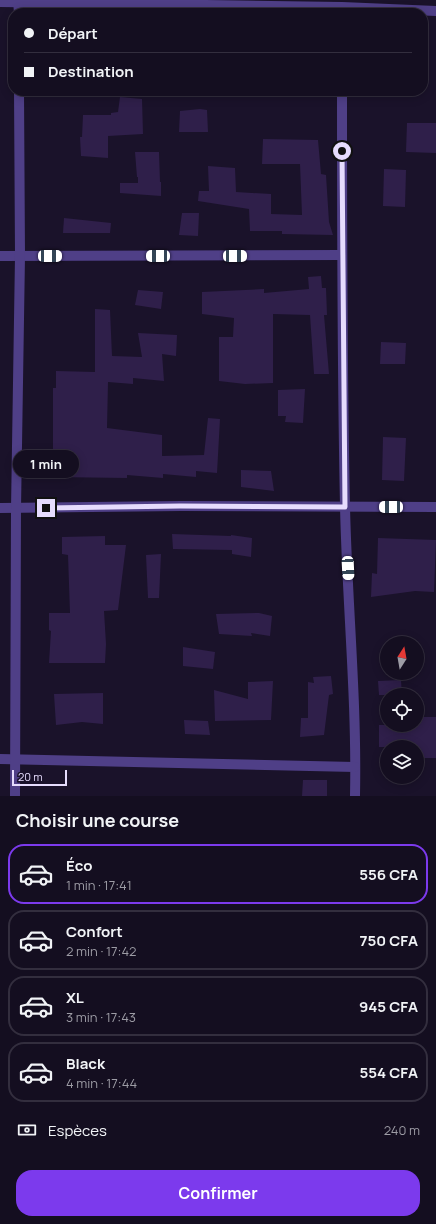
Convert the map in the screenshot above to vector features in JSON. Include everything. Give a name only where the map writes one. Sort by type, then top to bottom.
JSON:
[{"type":"street","points":[[0,2],[18,1],[366,8]]},
{"type":"street","points":[[15,796],[16,509],[20,256],[19,96]]},
{"type":"street","points":[[342,96],[345,507],[356,767],[355,796]]},
{"type":"street","points":[[0,256],[342,255]]},
{"type":"street","points":[[0,508],[180,506],[436,507]]},
{"type":"street","points":[[0,759],[356,767]]},
{"type":"building","points":[[120,97],[142,99],[143,134],[108,136],[108,158],[81,156],[80,137],[82,137],[83,115],[111,115],[111,113],[118,112]]},
{"type":"building","points":[[200,109],[207,110],[208,132],[179,132],[180,111]]},
{"type":"building","points":[[407,123],[436,123],[436,153],[406,152]]},
{"type":"building","points":[[263,139],[318,140],[321,174],[326,175],[329,222],[333,235],[282,234],[282,231],[250,231],[249,209],[198,201],[199,191],[209,191],[208,166],[235,168],[236,192],[271,194],[271,214],[302,215],[300,164],[262,164]]},
{"type":"building","points":[[135,152],[159,152],[161,196],[120,193],[120,183],[138,183]]},
{"type":"building","points":[[384,169],[406,170],[405,207],[383,206]]},
{"type":"building","points":[[182,213],[199,213],[198,236],[179,235]]},
{"type":"building","points":[[64,218],[111,223],[110,233],[63,233]]},
{"type":"building","points":[[321,276],[322,288],[326,288],[327,315],[324,315],[329,374],[314,374],[310,315],[273,314],[273,383],[245,384],[219,381],[219,337],[233,337],[234,318],[202,314],[202,292],[264,289],[264,293],[309,289],[308,277]]},
{"type":"building","points":[[138,290],[163,292],[161,309],[135,305]]},
{"type":"building","points":[[95,309],[110,310],[112,356],[142,357],[138,333],[177,335],[176,356],[162,354],[164,381],[133,378],[133,384],[108,382],[107,428],[162,435],[162,456],[204,455],[208,418],[220,419],[217,473],[196,471],[196,477],[163,474],[163,478],[127,475],[127,478],[53,477],[53,388],[56,388],[56,371],[95,372]]},
{"type":"building","points":[[381,342],[406,343],[405,364],[380,364]]},
{"type":"building","points":[[305,389],[303,423],[285,422],[286,416],[278,416],[278,390]]},
{"type":"building","points":[[383,437],[406,438],[404,481],[382,480]]},
{"type":"building","points":[[241,470],[271,471],[274,491],[241,487]]},
{"type":"building","points":[[172,534],[231,535],[252,538],[251,557],[232,554],[232,550],[173,549]]},
{"type":"building","points":[[105,536],[105,545],[126,545],[118,610],[104,611],[106,644],[105,663],[49,663],[51,631],[49,630],[49,613],[70,613],[68,555],[62,554],[62,537]]},
{"type":"building","points":[[378,538],[436,540],[434,592],[415,591],[371,597],[372,573],[377,574]]},
{"type":"building","points":[[161,554],[159,598],[148,598],[146,555]]},
{"type":"building","points":[[259,613],[272,616],[270,636],[251,633],[252,636],[219,634],[216,614]]},
{"type":"building","points":[[183,647],[215,652],[213,669],[183,666]]},
{"type":"building","points":[[331,676],[333,694],[329,695],[324,735],[300,737],[301,718],[308,718],[308,682],[314,683],[313,677]]},
{"type":"building","points":[[401,680],[402,688],[380,688],[379,695],[378,681]]},
{"type":"building","points":[[273,681],[271,720],[215,721],[214,690],[248,699],[248,682]]},
{"type":"building","points":[[103,693],[103,724],[82,722],[56,725],[54,694]]},
{"type":"building","points":[[424,717],[436,717],[436,758],[424,758],[424,740],[380,740],[379,747],[379,725],[380,732],[424,732]]},
{"type":"building","points":[[184,720],[208,721],[210,735],[185,734]]},
{"type":"building","points":[[303,780],[327,780],[327,796],[302,796]]},
{"type":"route","points":[[46,508],[180,506],[345,507],[342,151]]}]
